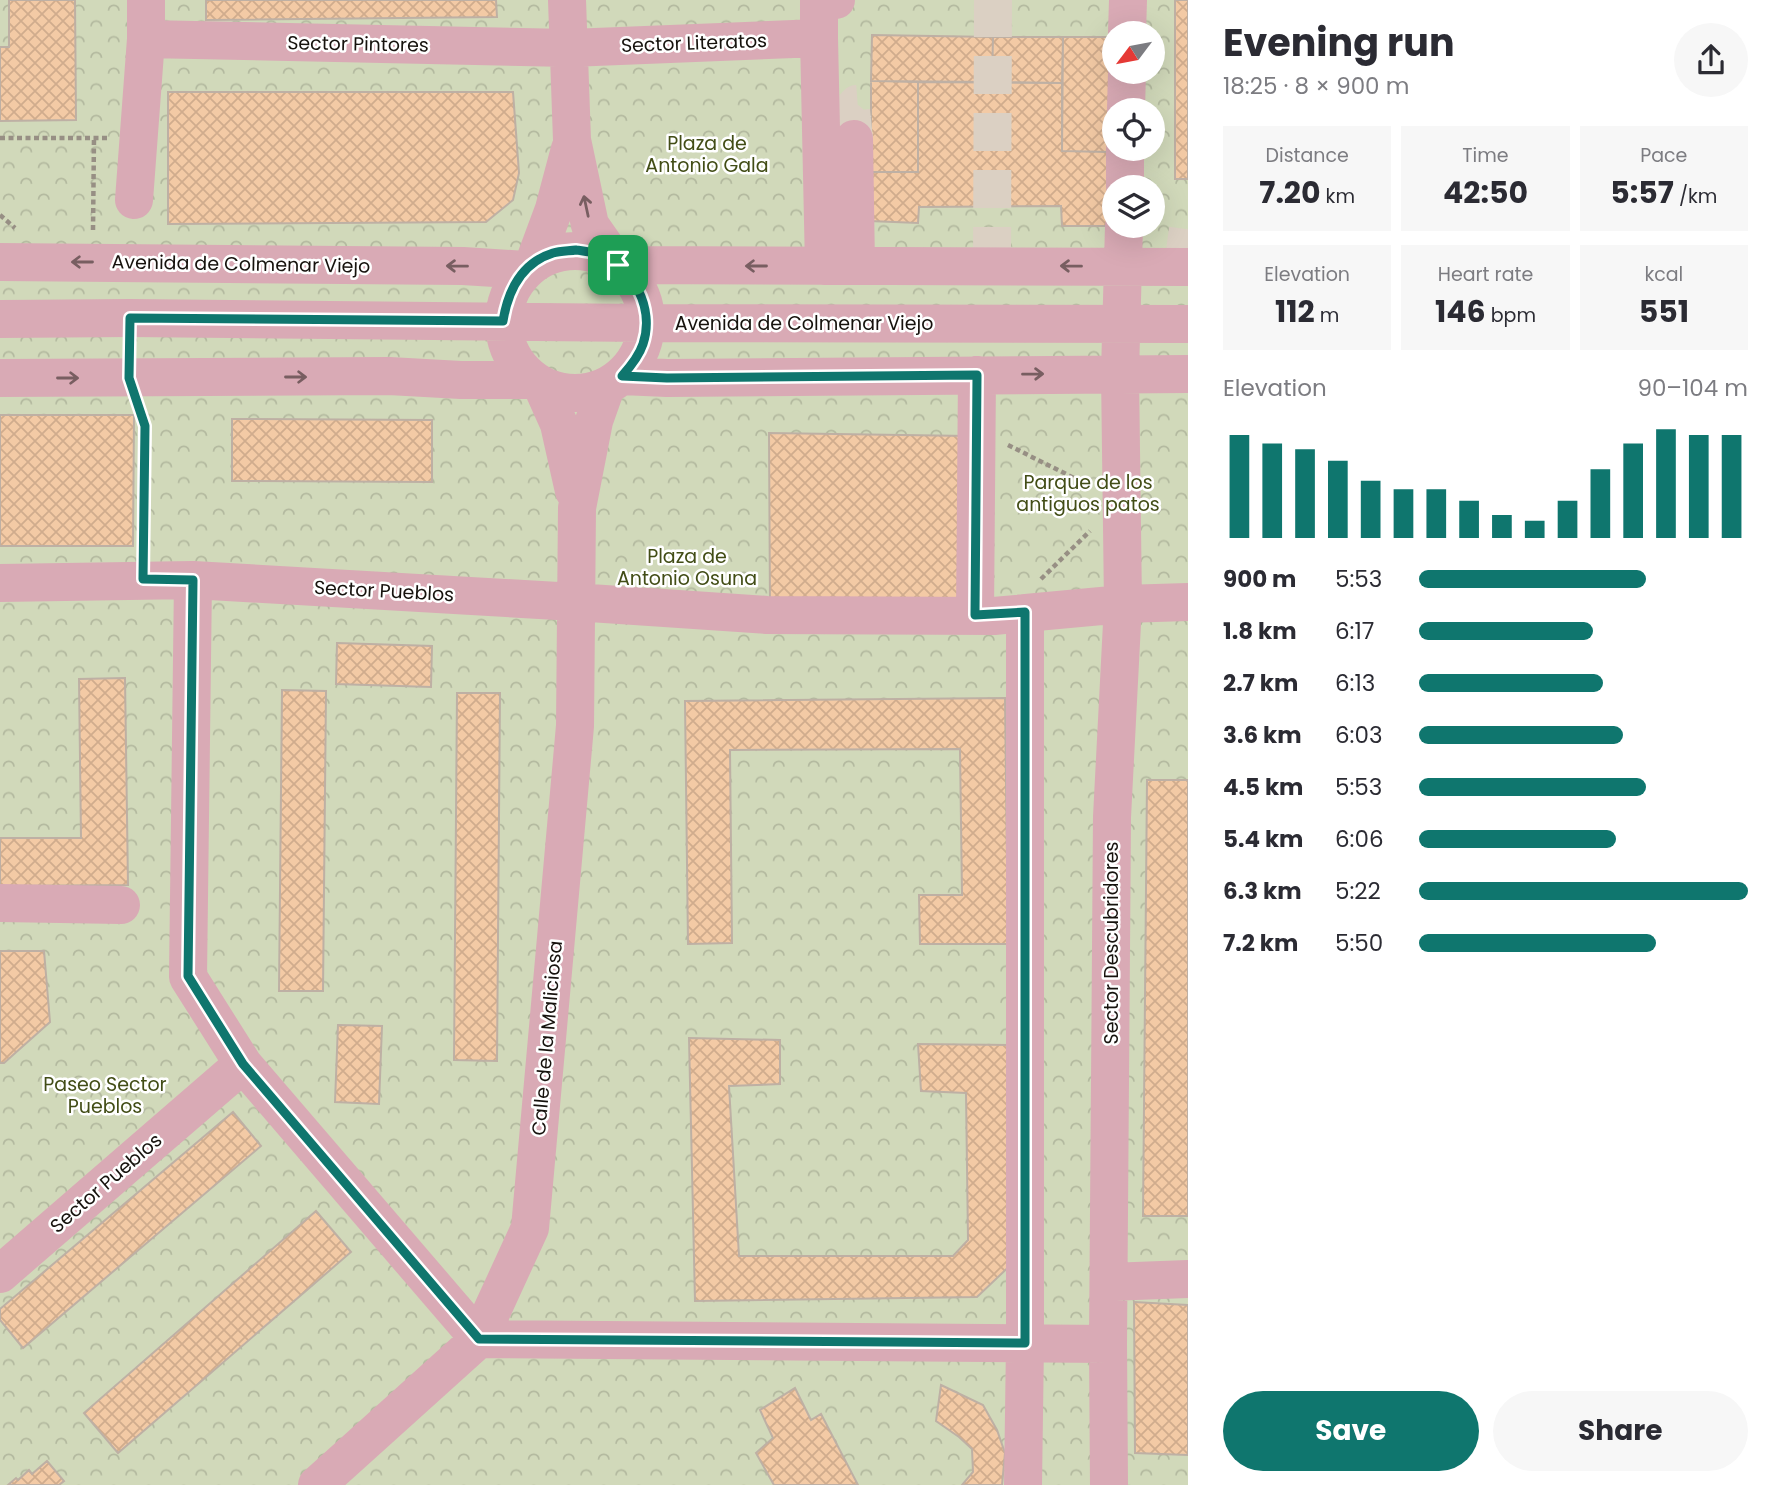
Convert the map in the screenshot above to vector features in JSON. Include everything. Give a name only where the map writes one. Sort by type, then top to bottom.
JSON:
[{"type":"street","points":[[134,200],[146,39],[146,0]]},
{"type":"street","points":[[567,0],[572,140],[590,225],[618,265],[633,281],[643,301],[647,323]]},
{"type":"street","points":[[836,0],[819,0],[819,38],[840,266]]},
{"type":"street","points":[[1127,21],[1128,0]]},
{"type":"street","name":"Sector Literatos","points":[[570,48],[819,38]]},
{"type":"street","name":"Sector Pintores","points":[[146,39],[570,48]]},
{"type":"street","points":[[840,266],[853,139]]},
{"type":"street","points":[[503,321],[506,302],[513,285],[529,266],[554,209],[572,140]]},
{"type":"street","points":[[1121,324],[1124,238]]},
{"type":"street","name":"Avenida de Colmenar Viejo","points":[[9,246],[93,262],[529,266]]},
{"type":"street","points":[[529,266],[554,253],[576,250],[598,254],[618,265],[1188,267]]},
{"type":"street","name":"Avenida de Colmenar Viejo","points":[[0,319],[1188,324]]},
{"type":"street","name":"Calle de la Maliciosa","points":[[503,321],[506,344],[516,363],[537,383],[559,424],[578,508]]},
{"type":"street","name":"Calle de la Maliciosa","points":[[317,1485],[479,1339],[530,1228],[575,726],[578,508],[594,421],[614,381],[635,361],[644,343],[647,323]]},
{"type":"street","name":"Sector Descubridores","points":[[1109,1485],[1112,817],[1123,604],[1121,324]]},
{"type":"street","points":[[0,378],[389,376],[537,383],[563,393],[585,393],[614,381],[667,378],[1188,374]]},
{"type":"street","points":[[977,375],[976,429],[1001,614],[1025,1343],[1023,1485]]},
{"type":"street","points":[[193,580],[188,976],[243,1064],[479,1339],[1108,1344]]},
{"type":"street","name":"Sector Pueblos","points":[[0,583],[193,580],[575,602]]},
{"type":"street","points":[[575,602],[767,615],[1001,614],[1123,604],[1188,602]]},
{"type":"street","points":[[0,903],[121,905]]},
{"type":"street","name":"Sector Pueblos","points":[[0,1275],[243,1064]]},
{"type":"street","points":[[1109,1282],[1188,1279]]},
{"type":"path","points":[[0,138],[139,138]]},
{"type":"path","points":[[93,262],[94,138]]},
{"type":"path","points":[[0,215],[9,246]]},
{"type":"path","points":[[129,378],[145,426],[143,579]]},
{"type":"path","points":[[976,429],[1121,502],[1001,614]]},
{"type":"green space","points":[[0,0],[1188,0],[1188,1485],[0,1485]]},
{"type":"building","points":[[9,0],[75,0],[76,120],[0,121],[0,47],[9,47]]},
{"type":"building","points":[[206,0],[496,0],[497,17],[206,20]]},
{"type":"building","points":[[1175,0],[1188,0],[1188,179],[1175,179]]},
{"type":"building","points":[[872,35],[993,37],[992,82],[871,81]]},
{"type":"building","points":[[993,37],[1063,37],[1062,83],[992,82]]},
{"type":"building","points":[[1063,37],[1102,37],[1102,84],[1109,84],[1109,98],[1102,98],[1102,152],[1062,151]]},
{"type":"building","points":[[871,81],[918,82],[918,172],[871,172]]},
{"type":"building","points":[[918,82],[1062,83],[1062,151],[1102,152],[1102,161],[1109,161],[1109,175],[1102,175],[1102,226],[1062,226],[1061,206],[919,207],[918,223],[870,221],[871,172],[918,172]]},
{"type":"building","points":[[168,92],[513,92],[519,173],[513,200],[486,222],[168,224]]},
{"type":"building","points":[[0,415],[134,415],[133,546],[0,546]]},
{"type":"building","points":[[232,419],[432,420],[432,482],[232,481]]},
{"type":"building","points":[[769,433],[968,436],[967,609],[770,609]]},
{"type":"building","points":[[337,643],[432,646],[431,687],[336,684]]},
{"type":"building","points":[[125,678],[128,885],[0,886],[0,838],[81,838],[79,679]]},
{"type":"building","points":[[282,690],[326,691],[323,991],[279,991]]},
{"type":"building","points":[[457,693],[500,693],[497,1061],[454,1060]]},
{"type":"building","points":[[1005,698],[1008,944],[920,944],[919,895],[962,895],[960,749],[730,750],[732,943],[688,944],[685,701]]},
{"type":"building","points":[[1147,780],[1188,780],[1188,1216],[1143,1216]]},
{"type":"building","points":[[0,951],[44,951],[50,1022],[4,1063],[0,1063]]},
{"type":"building","points":[[338,1025],[382,1026],[379,1104],[335,1102]]},
{"type":"building","points":[[689,1038],[780,1040],[780,1084],[729,1086],[739,1256],[953,1256],[968,1240],[966,1093],[921,1091],[918,1044],[1009,1045],[1018,1258],[977,1297],[695,1301]]},
{"type":"building","points":[[233,1112],[261,1146],[23,1348],[0,1320],[0,1309]]},
{"type":"building","points":[[316,1211],[351,1252],[118,1453],[84,1413]]},
{"type":"building","points":[[1134,1302],[1188,1305],[1188,1455],[1135,1453]]},
{"type":"building","points":[[941,1385],[983,1405],[997,1430],[1005,1453],[1002,1485],[962,1485],[973,1472],[972,1449],[936,1421]]},
{"type":"building","points":[[795,1388],[811,1420],[821,1414],[858,1485],[774,1485],[756,1453],[773,1438],[760,1410]]},
{"type":"building","points":[[47,1461],[64,1481],[59,1485],[8,1485],[29,1470],[32,1474]]},
{"type":"tunnel","points":[[992,265],[993,0]]},
{"type":"tunnel","points":[[854,139],[851,111],[857,104],[871,103]]},
{"type":"tunnel","points":[[1183,267],[1188,229]]},
{"type":"route","points":[[576,250],[598,254],[618,265],[633,281],[643,301],[647,323],[644,343],[635,361],[622,376],[667,378],[977,375],[975,615],[1025,612],[1025,1343],[479,1339],[243,1064],[188,976],[193,580],[143,579],[145,426],[129,378],[130,318],[503,321],[506,302],[513,285],[525,270],[554,253],[576,250]]},
{"type":"park label","name":"Plaza de Antonio Gala","points":[[707,154]]},
{"type":"park label","name":"Parque de los antiguos patos","points":[[1088,493]]},
{"type":"park label","name":"Plaza de Antonio Osuna","points":[[687,567]]},
{"type":"park label","name":"Paseo Sector Pueblos","points":[[105,1095]]}]
